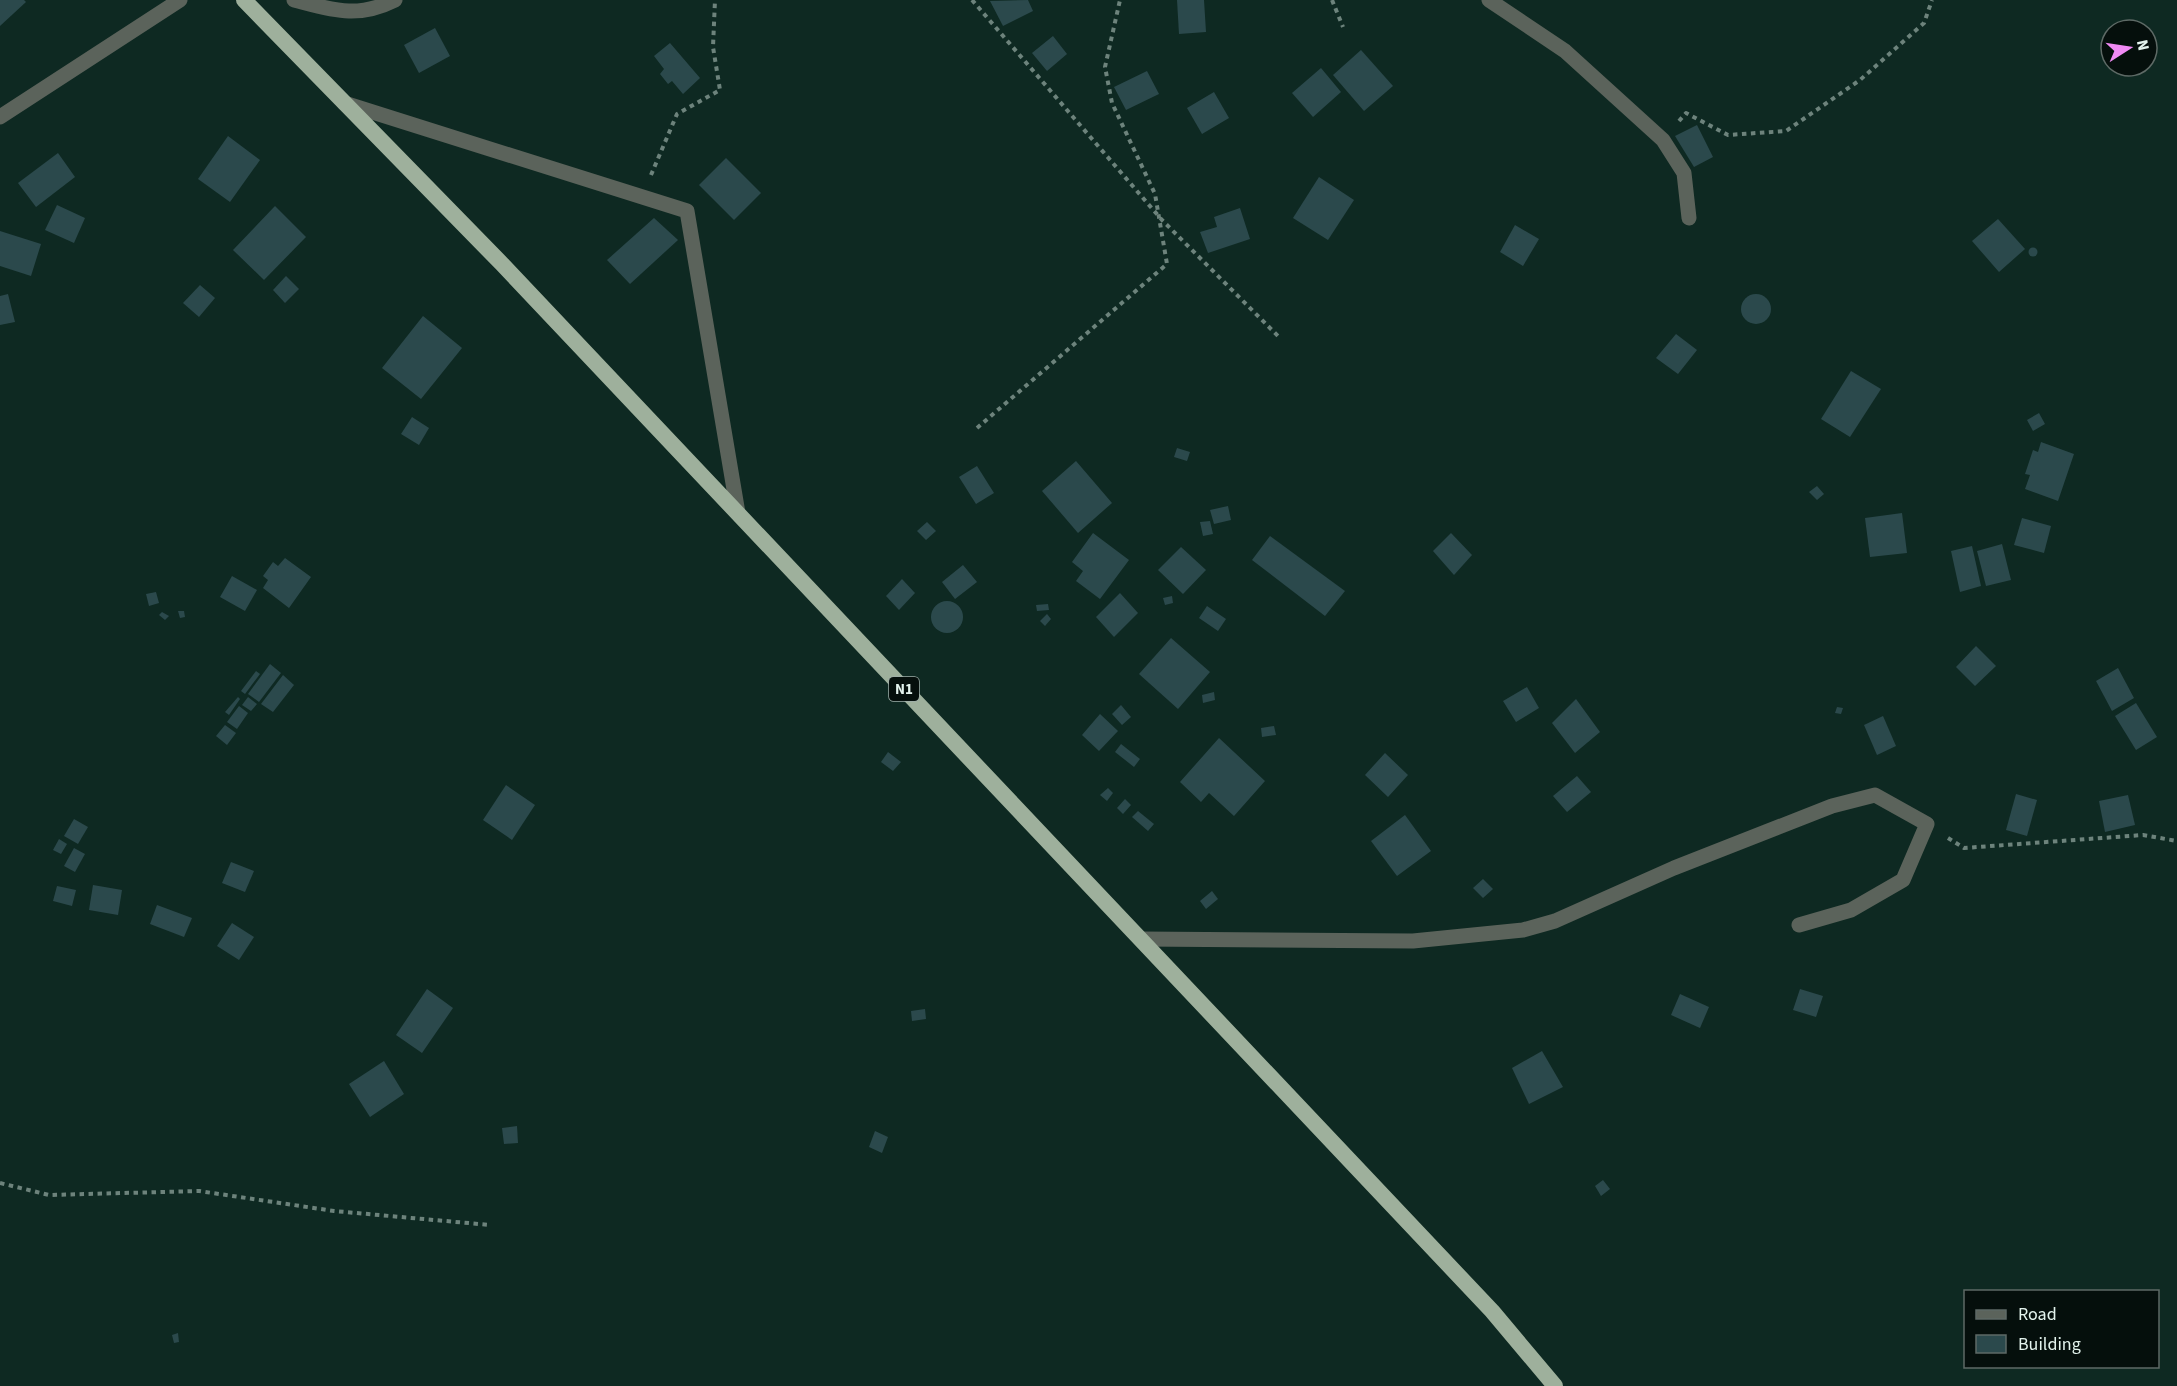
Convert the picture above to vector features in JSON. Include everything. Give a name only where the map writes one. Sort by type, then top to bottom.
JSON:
[{"type":"highway","name":"N1","points":[[244,0],[738,513],[1141,939],[1492,1311],[1555,1386]]},
{"type":"street","points":[[0,117],[180,0]]},
{"type":"street","points":[[294,0],[346,13],[376,9],[395,0]]},
{"type":"street","points":[[1489,0],[1565,51],[1663,140],[1684,173],[1689,218]]},
{"type":"street","points":[[344,103],[687,211],[738,513]]},
{"type":"street","points":[[1141,939],[1413,941],[1523,930],[1555,921],[1674,868],[1832,806],[1875,795],[1927,824],[1902,880],[1851,910],[1799,926]]},
{"type":"path","points":[[642,197],[677,114],[720,90],[713,47],[715,0]]},
{"type":"path","points":[[972,0],[1161,220],[1280,338]]},
{"type":"path","points":[[977,428],[1167,264],[1155,194],[1112,103],[1105,67],[1120,0]]},
{"type":"path","points":[[1332,0],[1343,27]]},
{"type":"path","points":[[1663,140],[1686,113],[1728,135],[1786,131],[1860,80],[1924,23],[1932,0]]},
{"type":"path","points":[[1927,824],[1964,849],[2143,835],[2177,841]]},
{"type":"path","points":[[0,1183],[49,1195],[199,1191],[334,1211],[490,1225]]},
{"type":"building","points":[[0,0],[24,0],[26,2],[0,26]]},
{"type":"building","points":[[1028,0],[1033,11],[1003,26],[990,1]]},
{"type":"building","points":[[1177,0],[1204,0],[1206,32],[1179,34]]},
{"type":"building","points":[[435,28],[450,56],[419,73],[404,45]]},
{"type":"building","points":[[1053,36],[1067,54],[1047,71],[1032,53]]},
{"type":"building","points":[[670,43],[700,78],[683,94],[672,81],[668,84],[660,74],[664,69],[654,56]]},
{"type":"building","points":[[1361,50],[1393,86],[1364,111],[1333,75]]},
{"type":"building","points":[[1321,68],[1341,92],[1313,117],[1292,93]]},
{"type":"building","points":[[1147,71],[1159,94],[1126,110],[1114,87]]},
{"type":"building","points":[[1214,92],[1229,118],[1202,134],[1187,108]]},
{"type":"building","points":[[1697,125],[1713,157],[1694,167],[1675,136]]},
{"type":"building","points":[[228,136],[260,160],[230,202],[198,179]]},
{"type":"building","points":[[58,153],[75,177],[36,207],[18,183]]},
{"type":"building","points":[[726,158],[761,193],[734,220],[699,185]]},
{"type":"building","points":[[1319,177],[1354,200],[1328,240],[1293,218]]},
{"type":"building","points":[[57,205],[85,218],[74,243],[45,230]]},
{"type":"building","points":[[275,206],[306,237],[264,280],[233,250]]},
{"type":"building","points":[[1240,208],[1250,239],[1208,253],[1200,232],[1217,227],[1214,217]]},
{"type":"building","points":[[654,218],[678,240],[630,284],[607,260]]},
{"type":"building","points":[[1998,219],[2025,249],[1999,272],[1972,241]]},
{"type":"building","points":[[1515,225],[1539,239],[1523,266],[1500,252]]},
{"type":"building","points":[[0,231],[41,244],[31,276],[0,266]]},
{"type":"building","points":[[2033,248],[2037,252],[2033,256],[2029,252]]},
{"type":"building","points":[[286,276],[299,289],[285,303],[273,290]]},
{"type":"building","points":[[200,285],[215,298],[199,317],[183,303]]},
{"type":"building","points":[[8,294],[15,322],[0,325],[0,296]]},
{"type":"building","points":[[1756,294],[1766,299],[1771,309],[1766,319],[1756,324],[1746,319],[1741,309],[1746,299]]},
{"type":"building","points":[[423,316],[462,348],[421,399],[382,368]]},
{"type":"building","points":[[1676,334],[1697,350],[1678,374],[1656,358]]},
{"type":"building","points":[[1851,371],[1881,389],[1850,437],[1821,419]]},
{"type":"building","points":[[2039,413],[2045,424],[2033,431],[2027,420]]},
{"type":"building","points":[[412,417],[429,428],[419,445],[401,434]]},
{"type":"building","points":[[2041,442],[2074,454],[2058,501],[2025,489],[2030,475],[2025,474],[2033,450],[2038,452]]},
{"type":"building","points":[[1177,448],[1190,452],[1187,461],[1174,457]]},
{"type":"building","points":[[1076,461],[1112,503],[1078,533],[1042,491]]},
{"type":"building","points":[[977,466],[994,493],[976,504],[959,477]]},
{"type":"building","points":[[1817,486],[1824,494],[1817,500],[1809,492]]},
{"type":"building","points":[[1228,506],[1231,520],[1214,524],[1210,510]]},
{"type":"building","points":[[1902,513],[1907,553],[1870,557],[1865,518]]},
{"type":"building","points":[[2022,518],[2051,526],[2044,553],[2014,545]]},
{"type":"building","points":[[1210,521],[1213,534],[1203,536],[1200,522]]},
{"type":"building","points":[[927,522],[936,531],[926,540],[917,531]]},
{"type":"building","points":[[1093,533],[1129,560],[1100,599],[1076,581],[1083,571],[1072,562]]},
{"type":"building","points":[[1451,533],[1472,555],[1454,575],[1433,551]]},
{"type":"building","points":[[1270,536],[1345,591],[1325,616],[1252,560]]},
{"type":"building","points":[[2002,544],[2011,580],[1986,586],[1977,551]]},
{"type":"building","points":[[1972,546],[1981,586],[1960,592],[1951,551]]},
{"type":"building","points":[[1181,547],[1206,570],[1183,594],[1158,570]]},
{"type":"building","points":[[285,558],[311,577],[289,608],[263,588],[268,580],[263,576],[273,562],[278,566]]},
{"type":"building","points":[[963,565],[977,582],[955,599],[942,582]]},
{"type":"building","points":[[232,576],[257,590],[245,611],[220,597]]},
{"type":"building","points":[[902,579],[915,593],[899,610],[886,596]]},
{"type":"building","points":[[156,592],[159,603],[149,606],[146,594]]},
{"type":"building","points":[[1120,593],[1138,613],[1114,637],[1096,617]]},
{"type":"building","points":[[1172,596],[1173,603],[1165,605],[1163,598]]},
{"type":"building","points":[[947,601],[958,606],[963,617],[958,628],[947,633],[936,628],[931,617],[936,606]]},
{"type":"building","points":[[1048,604],[1049,610],[1037,611],[1036,605]]},
{"type":"building","points":[[1207,606],[1226,619],[1218,631],[1199,618]]},
{"type":"building","points":[[178,611],[184,611],[185,617],[180,618]]},
{"type":"building","points":[[162,612],[169,616],[165,620],[159,615]]},
{"type":"building","points":[[1047,614],[1051,619],[1045,626],[1040,621]]},
{"type":"building","points":[[1171,638],[1210,672],[1178,709],[1139,674]]},
{"type":"building","points":[[1976,646],[1996,666],[1975,686],[1956,667]]},
{"type":"building","points":[[270,664],[281,673],[259,702],[248,694]]},
{"type":"building","points":[[2118,668],[2134,698],[2112,711],[2096,681]]},
{"type":"building","points":[[256,671],[260,674],[245,694],[241,691]]},
{"type":"building","points":[[283,675],[294,685],[273,712],[261,704]]},
{"type":"building","points":[[1527,687],[1539,708],[1516,722],[1503,701]]},
{"type":"building","points":[[1214,692],[1215,700],[1203,703],[1202,695]]},
{"type":"building","points":[[238,697],[240,699],[229,715],[225,712]]},
{"type":"building","points":[[248,697],[257,704],[251,711],[242,705]]},
{"type":"building","points":[[1576,699],[1600,732],[1575,753],[1552,723]]},
{"type":"building","points":[[2136,703],[2157,737],[2136,750],[2115,716]]},
{"type":"building","points":[[1121,705],[1131,717],[1122,725],[1112,714]]},
{"type":"building","points":[[239,706],[248,713],[237,729],[227,722]]},
{"type":"building","points":[[1837,707],[1843,708],[1841,714],[1835,713]]},
{"type":"building","points":[[1100,714],[1118,731],[1099,751],[1082,735]]},
{"type":"building","points":[[1883,716],[1896,746],[1877,755],[1864,725]]},
{"type":"building","points":[[225,725],[236,733],[227,745],[216,736]]},
{"type":"building","points":[[1274,726],[1276,735],[1262,737],[1261,728]]},
{"type":"building","points":[[1219,738],[1265,781],[1234,816],[1209,793],[1201,802],[1180,782]]},
{"type":"building","points":[[1121,744],[1140,759],[1134,767],[1115,752]]},
{"type":"building","points":[[888,752],[901,762],[893,771],[881,762]]},
{"type":"building","points":[[1385,753],[1408,775],[1388,797],[1365,775]]},
{"type":"building","points":[[1577,776],[1591,792],[1567,812],[1553,796]]},
{"type":"building","points":[[506,785],[535,805],[512,840],[483,820]]},
{"type":"building","points":[[1108,788],[1113,793],[1107,801],[1100,795]]},
{"type":"building","points":[[2016,794],[2037,800],[2027,836],[2006,830]]},
{"type":"building","points":[[2128,795],[2135,825],[2105,832],[2099,801]]},
{"type":"building","points":[[1125,799],[1131,805],[1123,814],[1117,808]]},
{"type":"building","points":[[1138,811],[1154,824],[1148,831],[1132,817]]},
{"type":"building","points":[[1405,815],[1431,851],[1397,876],[1371,841]]},
{"type":"building","points":[[74,819],[88,827],[78,844],[64,836]]},
{"type":"building","points":[[59,839],[67,844],[61,854],[53,850]]},
{"type":"building","points":[[74,848],[85,854],[75,872],[64,866]]},
{"type":"building","points":[[231,862],[254,871],[245,892],[222,883]]},
{"type":"building","points":[[1483,879],[1493,889],[1483,898],[1473,888]]},
{"type":"building","points":[[93,885],[122,890],[118,915],[89,910]]},
{"type":"building","points":[[57,886],[76,890],[72,906],[53,901]]},
{"type":"building","points":[[1212,891],[1218,899],[1206,909],[1200,901]]},
{"type":"building","points":[[157,905],[192,918],[184,937],[150,924]]},
{"type":"building","points":[[232,923],[254,937],[239,960],[217,946]]},
{"type":"building","points":[[427,989],[453,1008],[422,1053],[396,1035]]},
{"type":"building","points":[[1800,989],[1823,996],[1816,1017],[1793,1010]]},
{"type":"building","points":[[1680,994],[1709,1007],[1700,1028],[1671,1015]]},
{"type":"building","points":[[925,1009],[926,1019],[912,1021],[911,1011]]},
{"type":"building","points":[[1542,1051],[1563,1087],[1529,1104],[1512,1068]]},
{"type":"building","points":[[384,1061],[404,1094],[370,1117],[349,1084]]},
{"type":"building","points":[[517,1126],[518,1143],[504,1144],[502,1128]]},
{"type":"building","points":[[875,1131],[888,1137],[882,1153],[869,1147]]},
{"type":"building","points":[[1603,1180],[1610,1189],[1601,1196],[1595,1186]]},
{"type":"building","points":[[178,1333],[179,1342],[174,1343],[172,1335]]}]
